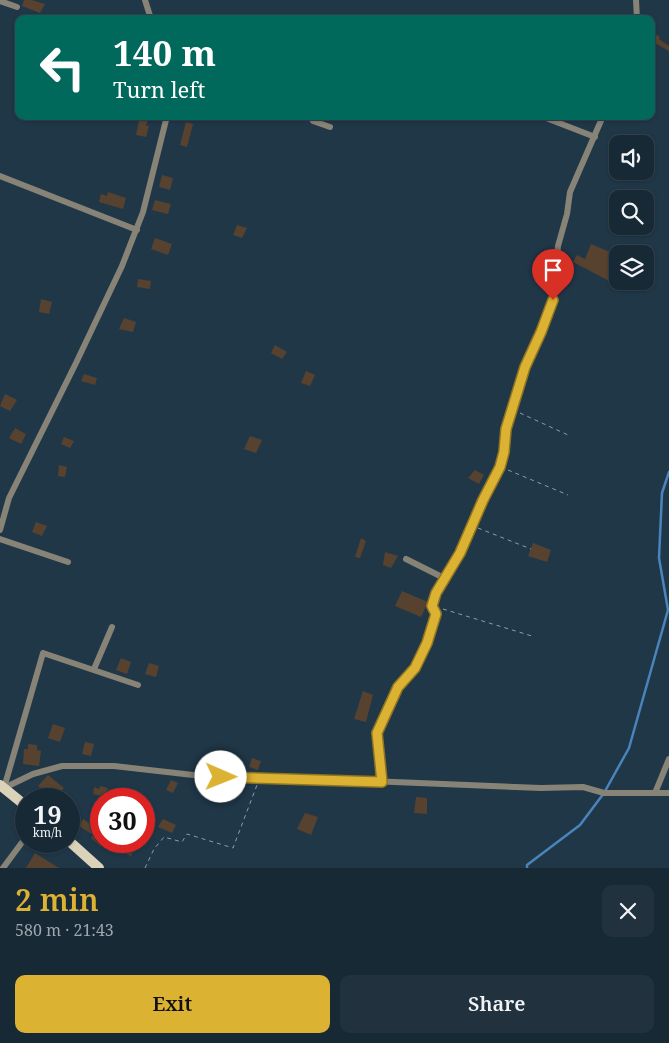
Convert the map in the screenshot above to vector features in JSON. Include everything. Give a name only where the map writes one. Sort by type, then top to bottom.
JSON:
[{"type":"main road","points":[[2,787],[15,797]]},
{"type":"main road","points":[[80,851],[99,868]]},
{"type":"street","points":[[145,0],[150,15]]},
{"type":"street","points":[[636,0],[636,15]]},
{"type":"street","points":[[0,1],[17,7]]},
{"type":"street","points":[[0,530],[9,498],[76,363],[137,230],[166,120]]},
{"type":"street","points":[[312,120],[330,127]]},
{"type":"street","points":[[551,120],[595,137]]},
{"type":"street","points":[[382,782],[377,733],[398,687],[415,668],[427,643],[436,614],[432,606],[436,593],[460,553],[500,467],[504,452],[506,429],[525,367],[553,300],[558,246],[567,214],[570,192],[601,120]]},
{"type":"street","points":[[0,176],[137,230]]},
{"type":"street","points":[[0,539],[68,562]]},
{"type":"street","points":[[406,559],[444,578]]},
{"type":"street","points":[[94,669],[112,627]]},
{"type":"street","points":[[2,787],[43,653],[138,685]]},
{"type":"street","points":[[655,793],[669,759]]},
{"type":"street","points":[[2,787],[33,774],[62,766],[114,766],[202,776],[541,788],[583,787],[604,793],[669,793]]},
{"type":"street","points":[[3,868],[15,852]]},
{"type":"path","points":[[512,410],[568,434]]},
{"type":"path","points":[[500,467],[568,495]]},
{"type":"path","points":[[473,526],[531,549]]},
{"type":"path","points":[[432,606],[532,636]]},
{"type":"path","points":[[145,868],[154,850],[164,838],[182,842],[187,834],[233,848],[260,777]]},
{"type":"building","points":[[24,0],[45,4],[40,13],[22,6]]},
{"type":"building","points":[[655,34],[669,46],[669,51],[655,43]]},
{"type":"building","points":[[139,120],[148,120],[146,126],[149,126],[146,137],[136,135]]},
{"type":"building","points":[[186,122],[193,124],[187,147],[180,145]]},
{"type":"building","points":[[162,175],[173,178],[170,190],[159,187]]},
{"type":"building","points":[[108,192],[126,198],[123,209],[99,202],[101,194],[107,196]]},
{"type":"building","points":[[155,200],[171,204],[168,214],[152,210]]},
{"type":"building","points":[[237,225],[247,228],[242,238],[233,235]]},
{"type":"building","points":[[155,238],[172,244],[168,255],[151,249]]},
{"type":"building","points":[[591,244],[609,252],[609,281],[573,262],[577,255],[585,259]]},
{"type":"building","points":[[138,279],[151,281],[150,289],[137,287]]},
{"type":"building","points":[[41,299],[52,302],[49,314],[39,312]]},
{"type":"building","points":[[124,318],[136,322],[133,332],[119,329]]},
{"type":"building","points":[[275,345],[287,352],[282,359],[271,353]]},
{"type":"building","points":[[306,371],[315,375],[310,386],[301,383]]},
{"type":"building","points":[[84,374],[97,378],[95,385],[81,381]]},
{"type":"building","points":[[5,394],[17,400],[10,411],[0,406]]},
{"type":"building","points":[[15,428],[26,434],[21,444],[9,438]]},
{"type":"building","points":[[250,436],[262,440],[256,453],[244,449]]},
{"type":"building","points":[[64,437],[74,441],[70,448],[61,444]]},
{"type":"building","points":[[59,465],[67,467],[65,477],[58,476]]},
{"type":"building","points":[[475,470],[484,475],[479,484],[468,478]]},
{"type":"building","points":[[36,522],[47,526],[42,536],[32,532]]},
{"type":"building","points":[[361,538],[366,541],[360,558],[355,557]]},
{"type":"building","points":[[533,543],[551,550],[547,562],[528,556]]},
{"type":"building","points":[[385,552],[398,556],[391,568],[383,565]]},
{"type":"building","points":[[402,591],[428,602],[421,617],[395,606]]},
{"type":"building","points":[[121,658],[131,662],[127,674],[116,670]]},
{"type":"building","points":[[149,663],[159,666],[156,677],[145,674]]},
{"type":"building","points":[[363,691],[373,695],[366,722],[354,719]]},
{"type":"building","points":[[53,724],[65,728],[60,742],[48,738]]},
{"type":"building","points":[[85,742],[94,744],[91,756],[82,754]]},
{"type":"building","points":[[28,744],[37,745],[37,750],[41,751],[39,766],[23,764],[24,749],[28,749]]},
{"type":"building","points":[[229,755],[238,758],[234,769],[225,765]]},
{"type":"building","points":[[252,758],[261,761],[258,770],[249,767]]},
{"type":"building","points":[[48,775],[64,788],[41,788],[38,786]]},
{"type":"building","points":[[171,780],[178,783],[173,793],[166,790]]},
{"type":"building","points":[[416,797],[427,798],[427,814],[414,813]]},
{"type":"building","points":[[305,813],[318,817],[311,835],[297,829]]},
{"type":"building","points":[[83,819],[90,824],[90,833],[80,827]]},
{"type":"building","points":[[163,819],[176,825],[172,833],[158,827]]},
{"type":"building","points":[[35,853],[59,868],[26,868]]},
{"type":"waterway","points":[[527,868],[527,865],[580,825],[604,793],[629,748],[668,610],[659,558],[662,493],[669,472]]},
{"type":"route","points":[[221,777],[382,782],[377,733],[398,687],[415,668],[427,643],[436,614],[432,606],[436,593],[460,553],[493,478],[500,467],[504,452],[506,429],[525,367],[553,300]]}]
